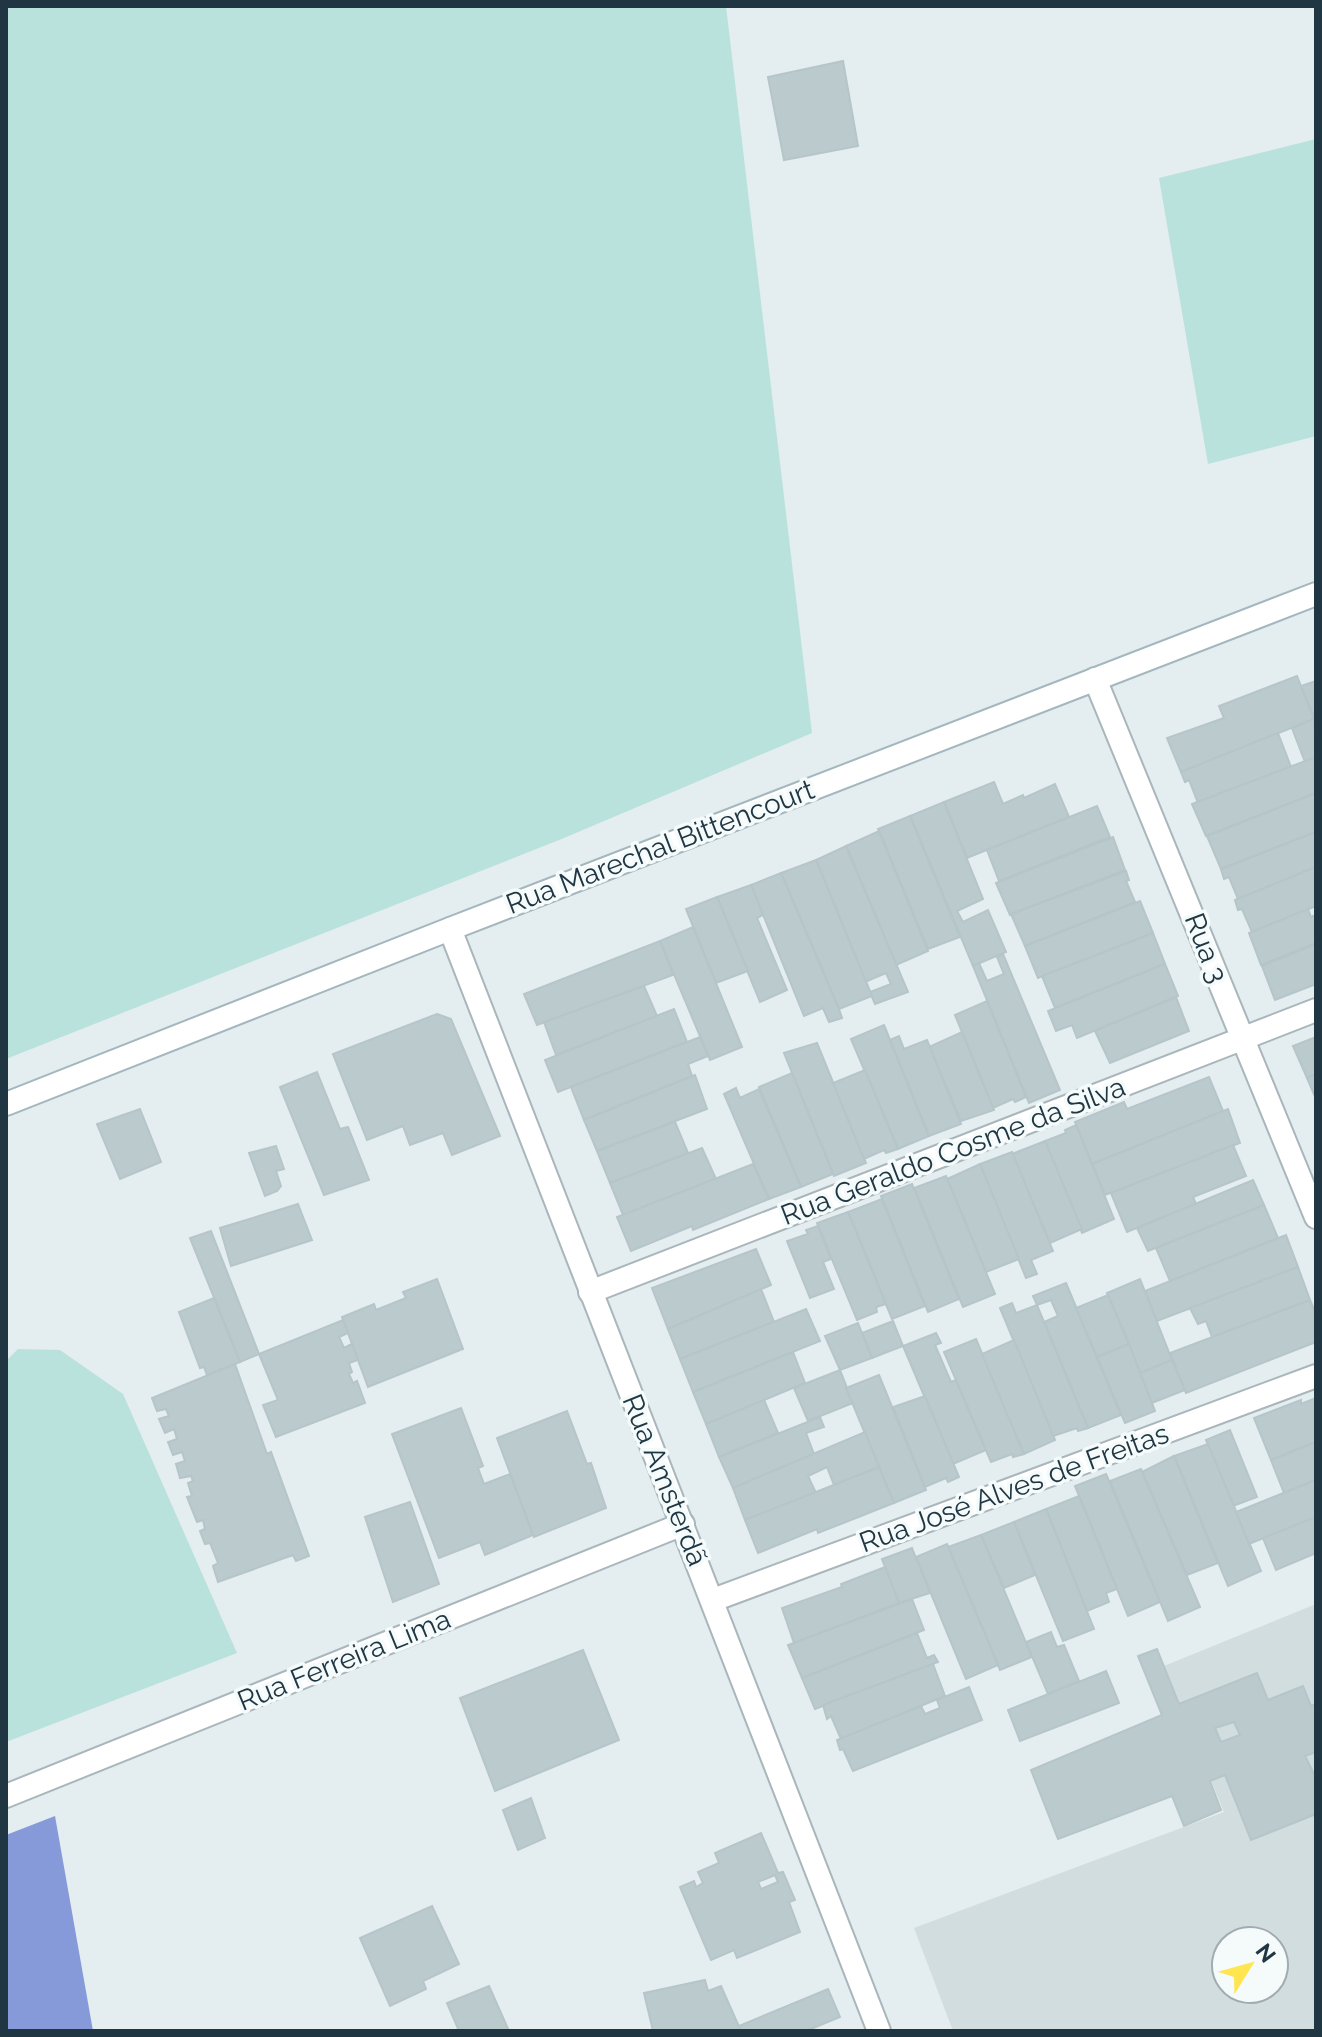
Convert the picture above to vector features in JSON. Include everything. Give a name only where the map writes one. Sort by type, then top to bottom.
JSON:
[{"type":"street","name":"Rua Marechal Bittencourt","points":[[6,1104],[1316,594]]},
{"type":"street","name":"Rua 3","points":[[1095,679],[1316,1217]]},
{"type":"street","name":"Rua Amsterdã","points":[[450,929],[879,2031]]},
{"type":"street","name":"Rua Geraldo Cosme da Silva","points":[[590,1292],[1316,1010]]},
{"type":"street","name":"Rua José Alves de Freitas","points":[[713,1600],[1316,1376]]},
{"type":"street","name":"Rua Ferreira Lima","points":[[6,1796],[683,1524]]},
{"type":"shaded area","points":[[1316,1604],[1316,2031],[953,2031],[914,1928],[1224,1812],[1164,1666]]},
{"type":"green space","points":[[6,6],[726,6],[812,733],[564,838],[6,1059]]},
{"type":"green space","points":[[1316,139],[1316,436],[1208,464],[1159,178]]},
{"type":"green space","points":[[18,1349],[60,1350],[123,1394],[237,1653],[6,1742],[6,1361]]},
{"type":"water","points":[[55,1816],[93,2031],[6,2031],[6,1835]]},
{"type":"building","points":[[843,61],[858,146],[784,160],[768,77]]},
{"type":"building","points":[[1297,676],[1314,719],[1181,772],[1167,738],[1224,718],[1219,706]]},
{"type":"building","points":[[1316,681],[1316,722],[1301,686]]},
{"type":"building","points":[[1314,719],[1316,757],[1305,762],[1292,728]]},
{"type":"building","points":[[1278,733],[1291,767],[1198,803],[1189,780],[1185,782],[1181,772]]},
{"type":"building","points":[[1316,757],[1316,793],[1206,836],[1192,804]]},
{"type":"building","points":[[994,782],[1003,804],[1055,784],[1069,817],[967,858],[944,802]]},
{"type":"building","points":[[1316,793],[1316,832],[1221,869],[1207,836]]},
{"type":"building","points":[[944,802],[983,899],[957,911],[963,922],[988,910],[1006,952],[973,966],[910,816]]},
{"type":"building","points":[[1097,806],[1110,837],[999,881],[987,850]]},
{"type":"building","points":[[910,816],[960,937],[928,949],[878,829]]},
{"type":"building","points":[[879,831],[928,951],[896,965],[846,846]]},
{"type":"building","points":[[1316,832],[1316,867],[1238,899],[1229,877],[1224,879],[1221,869]]},
{"type":"building","points":[[1113,837],[1125,870],[1010,915],[996,883]]},
{"type":"building","points":[[846,846],[908,992],[875,1004],[870,992],[891,984],[886,973],[865,982],[816,860]]},
{"type":"building","points":[[816,860],[872,996],[839,1009],[781,873]]},
{"type":"building","points":[[1316,867],[1316,906],[1252,932],[1235,900]]},
{"type":"building","points":[[1126,871],[1129,880],[1126,881],[1135,902],[1025,946],[1011,914]]},
{"type":"building","points":[[781,873],[842,1018],[829,1022],[823,1008],[804,1016],[751,885]]},
{"type":"building","points":[[751,885],[763,915],[757,918],[787,990],[760,1002],[717,897]]},
{"type":"building","points":[[717,897],[748,971],[716,983],[686,909]]},
{"type":"building","points":[[1140,901],[1153,933],[1038,978],[1025,946]]},
{"type":"building","points":[[1308,909],[1311,917],[1316,915],[1316,943],[1261,965],[1249,933]]},
{"type":"building","points":[[693,927],[742,1047],[710,1060],[660,941]]},
{"type":"building","points":[[1153,933],[1165,964],[1055,1008],[1042,976]]},
{"type":"building","points":[[660,941],[673,975],[537,1025],[524,994]]},
{"type":"building","points":[[1316,944],[1316,984],[1275,1000],[1262,966]]},
{"type":"building","points":[[1003,954],[1060,1090],[1029,1103],[973,966],[979,963],[987,981],[1004,974],[997,957]]},
{"type":"building","points":[[1165,964],[1178,996],[1077,1038],[1072,1025],[1056,1031],[1048,1011]]},
{"type":"building","points":[[644,986],[657,1016],[556,1055],[544,1022]]},
{"type":"building","points":[[1176,997],[1189,1031],[1110,1063],[1095,1031]]},
{"type":"building","points":[[987,1001],[1026,1097],[993,1108],[955,1015]]},
{"type":"building","points":[[674,1009],[687,1042],[558,1092],[545,1060]]},
{"type":"building","points":[[437,1014],[451,1019],[500,1136],[452,1155],[443,1133],[410,1145],[403,1126],[367,1140],[333,1054]]},
{"type":"building","points":[[884,1025],[929,1136],[898,1149],[851,1039]]},
{"type":"building","points":[[962,1032],[994,1110],[961,1121],[929,1047]]},
{"type":"building","points":[[899,1036],[904,1049],[927,1040],[961,1124],[929,1136],[890,1040]]},
{"type":"building","points":[[700,1037],[708,1056],[688,1064],[692,1076],[584,1120],[571,1087]]},
{"type":"building","points":[[1316,1037],[1316,1074],[1307,1078],[1293,1046]]},
{"type":"building","points":[[817,1043],[866,1163],[834,1176],[784,1053]]},
{"type":"building","points":[[865,1070],[898,1149],[886,1153],[884,1150],[864,1159],[833,1083]]},
{"type":"building","points":[[317,1072],[340,1129],[348,1127],[369,1180],[324,1195],[280,1087]]},
{"type":"building","points":[[792,1073],[833,1174],[801,1187],[759,1087]]},
{"type":"building","points":[[1316,1074],[1316,1099],[1307,1078]]},
{"type":"building","points":[[695,1075],[707,1109],[597,1151],[584,1120]]},
{"type":"building","points":[[1209,1077],[1223,1111],[1092,1164],[1075,1122],[1124,1102],[1127,1109]]},
{"type":"building","points":[[736,1088],[740,1098],[759,1089],[801,1187],[769,1199],[724,1094]]},
{"type":"building","points":[[140,1109],[161,1162],[120,1179],[97,1124]]},
{"type":"building","points":[[1228,1109],[1240,1143],[1105,1195],[1092,1164]]},
{"type":"building","points":[[675,1122],[688,1153],[610,1183],[597,1151]]},
{"type":"building","points":[[1076,1125],[1114,1219],[1082,1233],[1045,1141],[1066,1133],[1065,1130]]},
{"type":"building","points":[[1045,1141],[1082,1229],[1050,1243],[1012,1154]]},
{"type":"building","points":[[1233,1145],[1246,1176],[1193,1197],[1196,1204],[1127,1232],[1111,1193]]},
{"type":"building","points":[[276,1146],[284,1169],[276,1171],[281,1186],[265,1196],[249,1153]]},
{"type":"building","points":[[702,1148],[716,1179],[623,1215],[610,1183]]},
{"type":"building","points":[[1012,1152],[1053,1251],[1031,1260],[1037,1274],[1026,1278],[980,1164]]},
{"type":"building","points":[[753,1164],[769,1199],[631,1251],[617,1217]]},
{"type":"building","points":[[980,1164],[1019,1259],[986,1272],[947,1179]]},
{"type":"building","points":[[946,1176],[995,1294],[963,1307],[914,1188]]},
{"type":"building","points":[[1253,1180],[1264,1205],[1148,1251],[1137,1228]]},
{"type":"building","points":[[912,1184],[959,1299],[928,1312],[881,1196]]},
{"type":"building","points":[[882,1199],[925,1306],[892,1319],[848,1212]]},
{"type":"building","points":[[298,1204],[312,1240],[231,1266],[220,1228]]},
{"type":"building","points":[[1264,1205],[1278,1238],[1170,1281],[1156,1248]]},
{"type":"building","points":[[848,1212],[886,1304],[876,1307],[877,1312],[857,1320],[817,1223]]},
{"type":"building","points":[[818,1226],[831,1259],[823,1262],[834,1289],[810,1298],[787,1241],[808,1234],[806,1230]]},
{"type":"building","points":[[211,1231],[259,1354],[240,1362],[190,1238]]},
{"type":"building","points":[[1286,1235],[1298,1267],[1157,1321],[1145,1291]]},
{"type":"building","points":[[756,1249],[771,1285],[668,1329],[652,1288]]},
{"type":"building","points":[[1298,1267],[1310,1300],[1212,1337],[1206,1321],[1198,1324],[1190,1308]]},
{"type":"building","points":[[437,1279],[463,1349],[368,1387],[342,1317],[374,1304],[376,1310],[406,1298],[403,1292]]},
{"type":"building","points":[[1140,1279],[1172,1360],[1140,1373],[1107,1293]]},
{"type":"building","points":[[1066,1283],[1121,1415],[1088,1428],[1044,1322],[1058,1316],[1051,1300],[1037,1305],[1033,1296]]},
{"type":"building","points":[[761,1289],[774,1322],[680,1359],[668,1329]]},
{"type":"building","points":[[1108,1295],[1129,1344],[1097,1357],[1076,1308]]},
{"type":"building","points":[[214,1298],[240,1362],[207,1375],[204,1367],[200,1368],[179,1312]]},
{"type":"building","points":[[1310,1300],[1316,1314],[1316,1342],[1186,1393],[1170,1353]]},
{"type":"building","points":[[1012,1303],[1016,1313],[1037,1305],[1088,1428],[1078,1431],[1077,1428],[1053,1436],[1000,1308]]},
{"type":"building","points":[[806,1309],[820,1341],[693,1392],[680,1359]]},
{"type":"building","points":[[343,1320],[348,1333],[339,1337],[344,1348],[352,1344],[358,1360],[349,1363],[352,1372],[349,1374],[353,1383],[357,1381],[365,1403],[276,1437],[263,1405],[278,1400],[259,1354]]},
{"type":"building","points":[[893,1321],[903,1346],[872,1358],[862,1333]]},
{"type":"building","points":[[858,1323],[872,1358],[840,1370],[825,1336]]},
{"type":"building","points":[[936,1333],[941,1343],[935,1345],[951,1382],[956,1380],[986,1450],[953,1464],[903,1346]]},
{"type":"building","points":[[976,1339],[1024,1454],[1013,1457],[1012,1454],[991,1462],[944,1352]]},
{"type":"building","points":[[1014,1340],[1055,1440],[1024,1454],[982,1354]]},
{"type":"building","points":[[1129,1344],[1155,1411],[1125,1423],[1097,1357]]},
{"type":"building","points":[[793,1352],[805,1383],[706,1424],[693,1392]]},
{"type":"building","points":[[1172,1360],[1185,1390],[1152,1403],[1140,1373]]},
{"type":"building","points":[[235,1364],[267,1454],[271,1452],[309,1556],[296,1561],[293,1555],[218,1582],[213,1566],[218,1563],[210,1543],[205,1544],[200,1531],[205,1529],[203,1520],[197,1522],[187,1497],[192,1496],[188,1483],[193,1481],[191,1476],[180,1478],[176,1464],[185,1461],[182,1452],[173,1455],[168,1442],[177,1439],[174,1429],[165,1433],[159,1419],[169,1416],[166,1409],[157,1411],[152,1398]]},
{"type":"building","points":[[840,1370],[853,1403],[808,1421],[794,1388]]},
{"type":"building","points":[[879,1375],[926,1490],[894,1503],[846,1388]]},
{"type":"building","points":[[925,1396],[959,1477],[948,1482],[946,1478],[925,1487],[893,1407]]},
{"type":"building","points":[[1316,1398],[1316,1442],[1271,1460],[1254,1418],[1301,1400],[1301,1404]]},
{"type":"building","points":[[764,1400],[778,1433],[719,1457],[706,1424]]},
{"type":"building","points":[[461,1408],[483,1466],[478,1468],[484,1484],[510,1474],[533,1535],[485,1555],[480,1542],[439,1558],[392,1434]]},
{"type":"building","points":[[567,1411],[587,1464],[591,1463],[606,1508],[534,1537],[497,1438]]},
{"type":"building","points":[[820,1417],[824,1427],[806,1433],[814,1454],[733,1488],[719,1457]]},
{"type":"building","points":[[1230,1430],[1257,1497],[1233,1506],[1206,1440]]},
{"type":"building","points":[[865,1432],[879,1467],[834,1485],[827,1467],[808,1476],[816,1493],[745,1520],[733,1488]]},
{"type":"building","points":[[1316,1442],[1316,1480],[1284,1493],[1271,1460]]},
{"type":"building","points":[[1208,1444],[1261,1571],[1228,1586],[1174,1456]]},
{"type":"building","points":[[1174,1456],[1218,1563],[1187,1575],[1142,1472]]},
{"type":"building","points":[[879,1467],[894,1503],[758,1553],[745,1520]]},
{"type":"building","points":[[1141,1469],[1200,1607],[1168,1621],[1110,1481]]},
{"type":"building","points":[[1106,1474],[1160,1602],[1128,1616],[1075,1486]]},
{"type":"building","points":[[1316,1480],[1316,1517],[1249,1544],[1236,1512]]},
{"type":"building","points":[[1079,1496],[1117,1589],[1106,1593],[1109,1602],[1087,1611],[1046,1509]]},
{"type":"building","points":[[410,1502],[439,1584],[393,1602],[365,1517]]},
{"type":"building","points":[[1046,1509],[1094,1629],[1063,1641],[1014,1522]]},
{"type":"building","points":[[1316,1517],[1316,1553],[1276,1570],[1263,1538]]},
{"type":"building","points":[[1014,1522],[1035,1575],[1004,1588],[981,1535]]},
{"type":"building","points":[[981,1535],[1032,1657],[1000,1670],[948,1547]]},
{"type":"building","points":[[947,1544],[998,1665],[966,1679],[916,1557]]},
{"type":"building","points":[[912,1548],[930,1593],[899,1603],[882,1559]]},
{"type":"building","points":[[885,1567],[899,1603],[794,1643],[782,1608],[842,1587],[841,1584]]},
{"type":"building","points":[[912,1599],[924,1630],[802,1678],[788,1645]]},
{"type":"building","points":[[1051,1632],[1057,1647],[1064,1645],[1079,1681],[1048,1694],[1026,1642]]},
{"type":"building","points":[[917,1633],[927,1658],[934,1655],[938,1662],[815,1709],[802,1678]]},
{"type":"building","points":[[1157,1649],[1179,1704],[1257,1673],[1268,1700],[1303,1686],[1311,1706],[1316,1704],[1316,1752],[1305,1756],[1316,1778],[1316,1814],[1251,1840],[1225,1775],[1210,1781],[1221,1810],[1184,1826],[1172,1796],[1058,1839],[1031,1770],[1162,1715],[1138,1656]],"holes":[[[1234,1722],[1240,1735],[1221,1742],[1215,1728]]]},
{"type":"building","points":[[583,1650],[619,1740],[495,1791],[460,1698]]},
{"type":"building","points":[[933,1664],[945,1696],[841,1739],[831,1716],[827,1719],[823,1705]]},
{"type":"building","points":[[1106,1671],[1119,1703],[1020,1741],[1008,1710]]},
{"type":"building","points":[[969,1687],[982,1720],[853,1771],[843,1749],[840,1750],[837,1740],[921,1706],[925,1714],[940,1708],[937,1700]]},
{"type":"building","points":[[531,1798],[545,1838],[518,1850],[503,1810]]},
{"type":"building","points":[[761,1833],[778,1873],[783,1872],[795,1900],[789,1902],[800,1932],[737,1958],[734,1950],[711,1960],[680,1887],[694,1881],[696,1887],[703,1883],[698,1872],[719,1863],[715,1853]],"holes":[[[775,1875],[778,1882],[761,1889],[758,1882]]]},
{"type":"building","points":[[432,1906],[459,1964],[423,1981],[426,1989],[390,2006],[360,1938]]},
{"type":"building","points":[[705,1980],[708,1991],[721,1986],[741,2031],[653,2031],[644,1993]]},
{"type":"building","points":[[489,1986],[509,2031],[459,2031],[447,2003]]},
{"type":"building","points":[[828,1989],[840,2017],[806,2031],[741,2031],[739,2026]]}]
